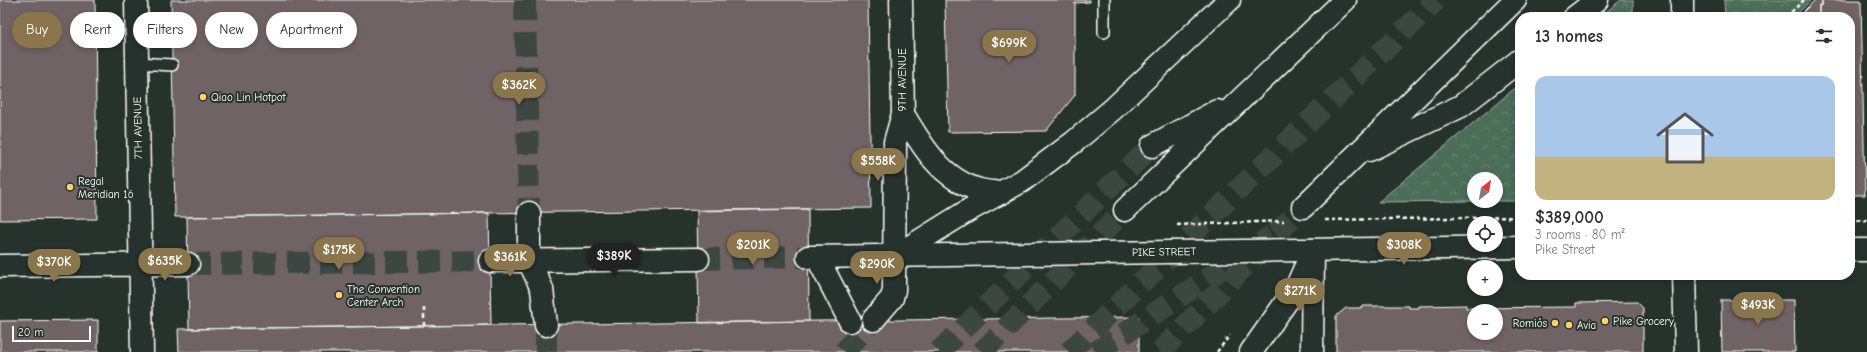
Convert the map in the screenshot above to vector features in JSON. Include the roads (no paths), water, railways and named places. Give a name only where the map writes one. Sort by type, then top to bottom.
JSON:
[{"type":"main road","name":"7TH AVENUE","points":[[136,0],[142,352]]},
{"type":"main road","name":"9TH AVENUE","points":[[873,320],[892,298],[893,294],[895,256],[895,142],[903,114],[901,0]]},
{"type":"main road","points":[[895,256],[969,210],[1022,181],[1068,146],[1107,114],[1229,0]]},
{"type":"main road","points":[[1125,210],[1242,96],[1345,0]]},
{"type":"main road","points":[[1303,207],[1515,0]]},
{"type":"main road","points":[[1582,12],[1597,0]]},
{"type":"main road","points":[[1682,0],[1682,12]]},
{"type":"main road","points":[[1353,157],[1461,106],[1515,64]]},
{"type":"main road","points":[[1152,146],[1242,96]]},
{"type":"main road","points":[[903,114],[924,148],[940,167],[959,182],[981,190],[1002,193]]},
{"type":"main road","points":[[528,213],[529,261],[542,290],[546,325]]},
{"type":"main road","name":"PIKE STREET","points":[[850,321],[813,257],[1515,247]]},
{"type":"main road","points":[[1251,352],[1296,288],[1313,250]]},
{"type":"main road","points":[[1312,352],[1313,250]]},
{"type":"main road","points":[[1855,250],[1867,250]]},
{"type":"main road","points":[[490,262],[698,259]]},
{"type":"main road","points":[[0,266],[188,264]]},
{"type":"main road","points":[[1684,280],[1686,352]]},
{"type":"lane","points":[[1104,0],[1104,32]]},
{"type":"lane","points":[[137,63],[172,65]]},
{"type":"tunnel","points":[[525,0],[529,213]]},
{"type":"tunnel","points":[[1069,352],[1436,0]]},
{"type":"tunnel","points":[[939,352],[1152,146]]},
{"type":"tunnel","points":[[1160,352],[1303,207]]},
{"type":"tunnel","points":[[982,352],[1125,210]]},
{"type":"tunnel","points":[[1096,352],[1272,236]]},
{"type":"tunnel","points":[[698,259],[808,257]]},
{"type":"tunnel","points":[[188,264],[490,261]]},
{"type":"tunnel","points":[[844,352],[873,320]]},
{"type":"tunnel","points":[[546,325],[546,352]]},
{"type":"place","name":"Qiao Lin Hotpot","points":[[203,97]]},
{"type":"place","name":"Regal Meridian 16","points":[[70,187]]},
{"type":"place","name":"The Convention Center Arch","points":[[339,295]]},
{"type":"place","name":"Pike Grocery","points":[[1605,321]]},
{"type":"place","name":"Romiós","points":[[1555,323]]},
{"type":"place","name":"Avia","points":[[1569,325]]}]
